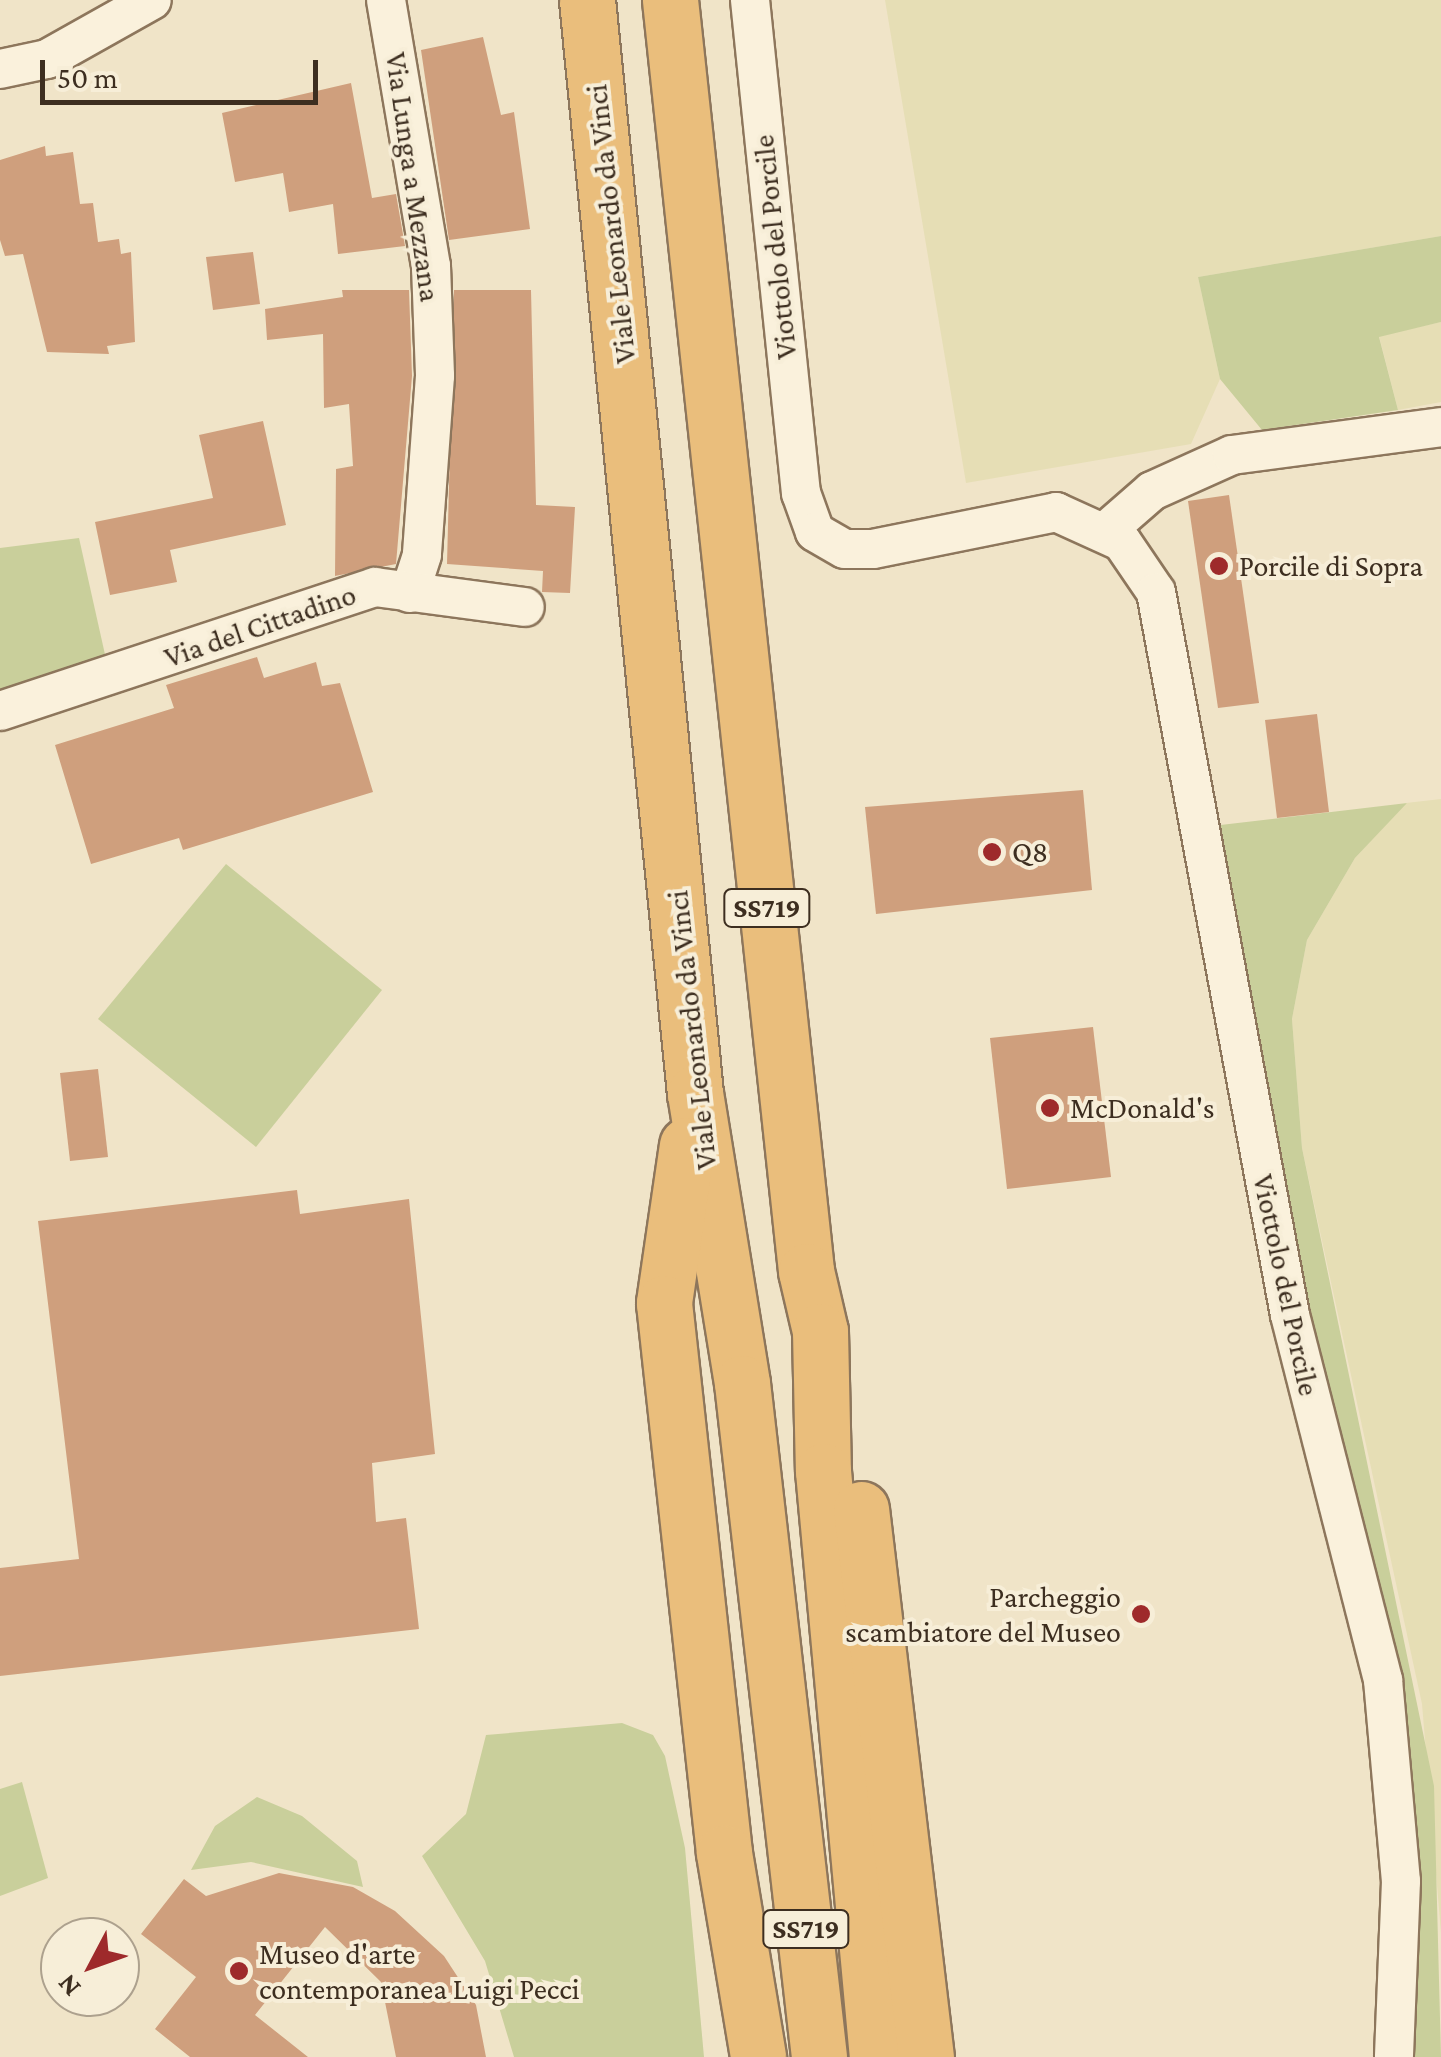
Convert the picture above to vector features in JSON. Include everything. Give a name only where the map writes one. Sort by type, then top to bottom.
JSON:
[{"type":"highway","name":"Viale Leonardo da Vinci","points":[[587,0],[695,1092],[742,1383],[819,2057]]},
{"type":"highway","name":"SS719","points":[[670,0],[806,1271],[820,1331],[824,1491],[877,2057]]},
{"type":"highway","points":[[695,1092],[664,1303],[726,1862],[758,2057]]},
{"type":"highway","points":[[820,1331],[853,1449],[926,2057]]},
{"type":"highway","points":[[887,1709],[960,2057]]},
{"type":"highway","points":[[724,2057],[726,1862]]},
{"type":"street","points":[[0,70],[47,59],[152,0]]},
{"type":"street","name":"Via Lunga a Mezzana","points":[[386,0],[431,266],[435,376],[422,555],[410,593]]},
{"type":"street","name":"Viottolo del Porcile","points":[[750,0],[801,493],[815,532],[845,549],[1034,513],[1074,516],[1105,532],[1148,573],[1162,611],[1290,1314],[1383,1680],[1402,1881],[1394,2057]]},
{"type":"street","points":[[1105,532],[1152,491],[1232,454],[1441,428]]},
{"type":"street","name":"Via del Cittadino","points":[[0,710],[375,587],[526,607]]},
{"type":"shaded area","points":[[885,0],[1441,0],[1441,236],[1198,277],[1220,379],[1191,444],[966,483]]},
{"type":"shaded area","points":[[1441,322],[1441,402],[1398,410],[1379,336]]},
{"type":"shaded area","points":[[1441,799],[1441,1933],[1422,1704],[1302,1148],[1292,1019],[1307,940],[1355,858],[1406,803]]},
{"type":"green space","points":[[1441,236],[1441,322],[1379,337],[1398,410],[1262,430],[1220,379],[1198,277]]},
{"type":"green space","points":[[79,538],[106,659],[0,690],[0,548]]},
{"type":"green space","points":[[1407,803],[1355,858],[1307,940],[1292,1019],[1302,1148],[1434,1786],[1441,2057],[1414,2057],[1416,1916],[1212,826]]},
{"type":"green space","points":[[226,864],[382,990],[256,1147],[98,1019]]},
{"type":"green space","points":[[622,1723],[653,1735],[665,1756],[685,1848],[704,2057],[514,2057],[485,1961],[422,1856],[466,1814],[486,1735]]},
{"type":"green space","points":[[22,1782],[48,1878],[0,1896],[0,1789]]},
{"type":"green space","points":[[257,1797],[302,1816],[357,1861],[363,1887],[251,1862],[191,1870],[215,1826]]},
{"type":"building","points":[[483,37],[501,115],[514,112],[530,229],[449,240],[421,50]]},
{"type":"building","points":[[351,83],[372,198],[396,194],[405,246],[338,254],[333,204],[289,212],[283,173],[235,182],[222,113]]},
{"type":"building","points":[[45,146],[46,156],[73,152],[80,204],[93,203],[98,242],[119,239],[121,254],[131,252],[135,342],[107,346],[109,354],[47,352],[23,254],[5,256],[0,240],[0,160]]},
{"type":"building","points":[[253,252],[260,304],[213,310],[206,257]]},
{"type":"building","points":[[342,290],[409,290],[412,376],[396,564],[335,576],[336,469],[353,466],[349,404],[324,408],[323,334],[267,340],[265,309],[343,297]]},
{"type":"building","points":[[454,290],[531,290],[536,505],[575,507],[570,593],[542,592],[543,571],[447,564]]},
{"type":"building","points":[[263,421],[286,525],[170,550],[177,582],[110,595],[95,522],[213,498],[199,435]]},
{"type":"building","name":"Porcile di Sopra","points":[[1229,495],[1259,703],[1218,708],[1188,501]]},
{"type":"building","points":[[257,657],[264,678],[316,662],[322,686],[340,683],[373,792],[183,850],[179,838],[91,864],[55,745],[174,708],[166,685]]},
{"type":"building","points":[[1317,714],[1329,812],[1277,818],[1265,720]]},
{"type":"building","points":[[1083,790],[1092,890],[876,914],[865,807]]},
{"type":"building","name":"McDonald's","points":[[1093,1027],[1111,1177],[1007,1189],[990,1038]]},
{"type":"building","points":[[98,1069],[108,1157],[70,1161],[60,1073]]},
{"type":"building","points":[[297,1190],[300,1214],[409,1199],[435,1454],[372,1463],[376,1522],[406,1518],[419,1629],[0,1676],[0,1568],[79,1559],[38,1221]]},
{"type":"building","points":[[279,1873],[353,1887],[395,1911],[444,1956],[476,2005],[486,2057],[396,2057],[381,1982],[325,1927],[255,2015],[308,2057],[190,2057],[155,2029],[196,1977],[141,1934],[184,1879],[206,1896]]},
{"type":"place","name":"Porcile di Sopra","points":[[1219,566]]},
{"type":"place","name":"Q8","points":[[992,852]]},
{"type":"place","name":"McDonald's","points":[[1050,1108]]},
{"type":"place","name":"Parcheggio scambiatore del Museo","points":[[1141,1614]]},
{"type":"place","name":"Museo d'arte contemporanea Luigi Pecci","points":[[239,1971]]}]
